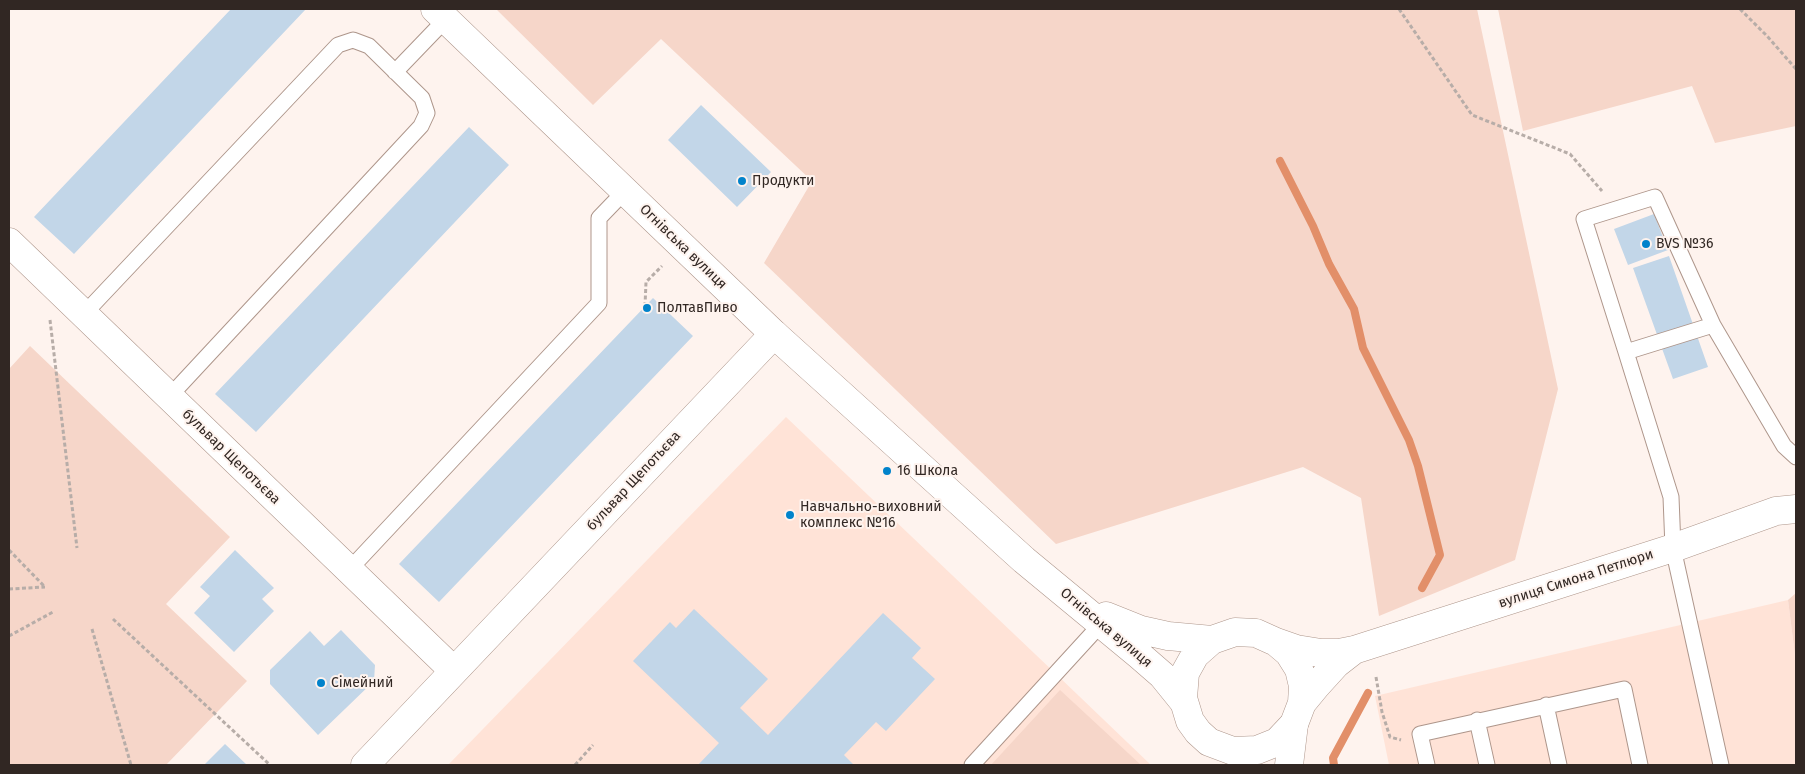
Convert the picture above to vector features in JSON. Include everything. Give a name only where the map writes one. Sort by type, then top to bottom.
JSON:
[{"type":"street","name":"Огнівська вулиця","points":[[440,14],[774,334],[1024,560],[1162,675],[1183,701],[1190,721],[1209,742],[1240,758],[1277,742],[1298,714],[1302,686],[1299,669],[1288,653],[1276,642],[1256,633],[1235,632],[1212,640],[1195,655],[1185,673],[1183,701]]},
{"type":"street","name":"бульвар Щепотьєва","points":[[9,242],[454,671]]},
{"type":"street","name":"бульвар Щепотьєва","points":[[365,765],[774,334]]},
{"type":"street","name":"вулиця Симона Петлюри","points":[[1276,642],[1296,649],[1321,653],[1339,653],[1354,650],[1673,548],[1776,511],[1796,509]]},
{"type":"street","name":"Огнівська вулиця","points":[[1024,560],[1079,600],[1109,618],[1141,630],[1168,636],[1212,640]]},
{"type":"street","name":"вулиця Симона Петлюри","points":[[1298,714],[1316,686],[1336,664],[1354,650]]},
{"type":"street","points":[[1290,765],[1298,714]]},
{"type":"lane","points":[[395,72],[440,14]]},
{"type":"lane","points":[[84,314],[338,45],[353,40],[369,46],[422,98],[427,113],[422,126],[169,397]]},
{"type":"lane","points":[[349,570],[599,303],[599,218],[625,191]]},
{"type":"lane","points":[[1721,765],[1673,548],[1671,497],[1584,219],[1656,197],[1713,325],[1784,446],[1796,457]]},
{"type":"lane","points":[[1626,352],[1713,325]]},
{"type":"lane","points":[[972,765],[1101,624]]},
{"type":"lane","points":[[1427,765],[1420,734],[1624,689],[1640,765]]},
{"type":"lane","points":[[1546,705],[1559,765]]},
{"type":"lane","points":[[1477,720],[1486,765]]},
{"type":"path","points":[[1399,9],[1472,115],[1570,154],[1617,208]]},
{"type":"path","points":[[1740,9],[1767,36],[1796,70]]},
{"type":"path","points":[[645,306],[646,282],[662,266]]},
{"type":"path","points":[[46,278],[77,548]]},
{"type":"path","points":[[9,550],[44,587],[9,589]]},
{"type":"path","points":[[9,636],[53,612]]},
{"type":"path","points":[[113,619],[270,765]]},
{"type":"path","points":[[92,629],[131,765]]},
{"type":"path","points":[[1376,677],[1382,712],[1390,737],[1398,740],[1409,740],[1420,734]]},
{"type":"path","points":[[575,765],[593,746]]},
{"type":"shaded area","points":[[496,9],[1477,9],[1558,389],[1515,560],[1379,616],[1361,498],[1303,467],[1056,544],[764,263],[812,181],[661,39],[593,105]]},
{"type":"shaded area","points":[[1498,9],[1796,9],[1796,126],[1715,143],[1692,86],[1523,131]]},
{"type":"shaded area","points":[[30,346],[230,537],[166,604],[247,681],[166,765],[9,765],[9,369]]},
{"type":"shaded area","name":"Навчально-виховний комплекс №16","points":[[786,417],[1056,674],[1151,765],[448,765]]},
{"type":"shaded area","points":[[1796,593],[1796,663],[1788,600]]},
{"type":"shaded area","points":[[1788,600],[1796,663],[1796,765],[1389,765],[1375,696]]},
{"type":"shaded area","points":[[1060,690],[1141,765],[991,765]]},
{"type":"building","points":[[231,9],[306,9],[74,254],[34,217]]},
{"type":"building","points":[[701,105],[771,172],[737,207],[668,140]]},
{"type":"building","points":[[469,127],[509,165],[256,432],[215,394]]},
{"type":"building","points":[[1654,214],[1668,250],[1628,265],[1614,229]]},
{"type":"building","points":[[1669,256],[1708,367],[1673,379],[1633,268]]},
{"type":"building","points":[[653,298],[693,336],[439,602],[399,564]]},
{"type":"building","points":[[235,550],[274,588],[262,599],[274,611],[234,652],[194,613],[210,596],[200,587]]},
{"type":"building","points":[[694,609],[768,679],[740,708],[768,735],[883,613],[921,648],[912,658],[935,679],[886,731],[876,722],[844,755],[854,765],[698,765],[719,743],[633,661],[670,622],[676,628]]},
{"type":"building","name":"Сімейний","points":[[341,630],[375,665],[374,681],[318,735],[270,684],[270,670],[310,631],[324,646]]},
{"type":"building","points":[[225,744],[247,765],[204,765]]},
{"type":"waterway","points":[[1280,161],[1313,226],[1329,264],[1354,309],[1363,348],[1409,440],[1418,466],[1440,555],[1422,588]]},
{"type":"waterway","points":[[1334,765],[1333,758],[1368,693]]},
{"type":"place","name":"Продукти","points":[[742,181]]},
{"type":"place","name":"BVS №36","points":[[1646,244]]},
{"type":"place","name":"ПолтавПиво","points":[[647,308]]},
{"type":"place","name":"16 Школа","points":[[887,471]]},
{"type":"place","name":"Навчально-виховний комплекс №16","points":[[790,515]]},
{"type":"place","name":"Сімейний","points":[[321,683]]}]
